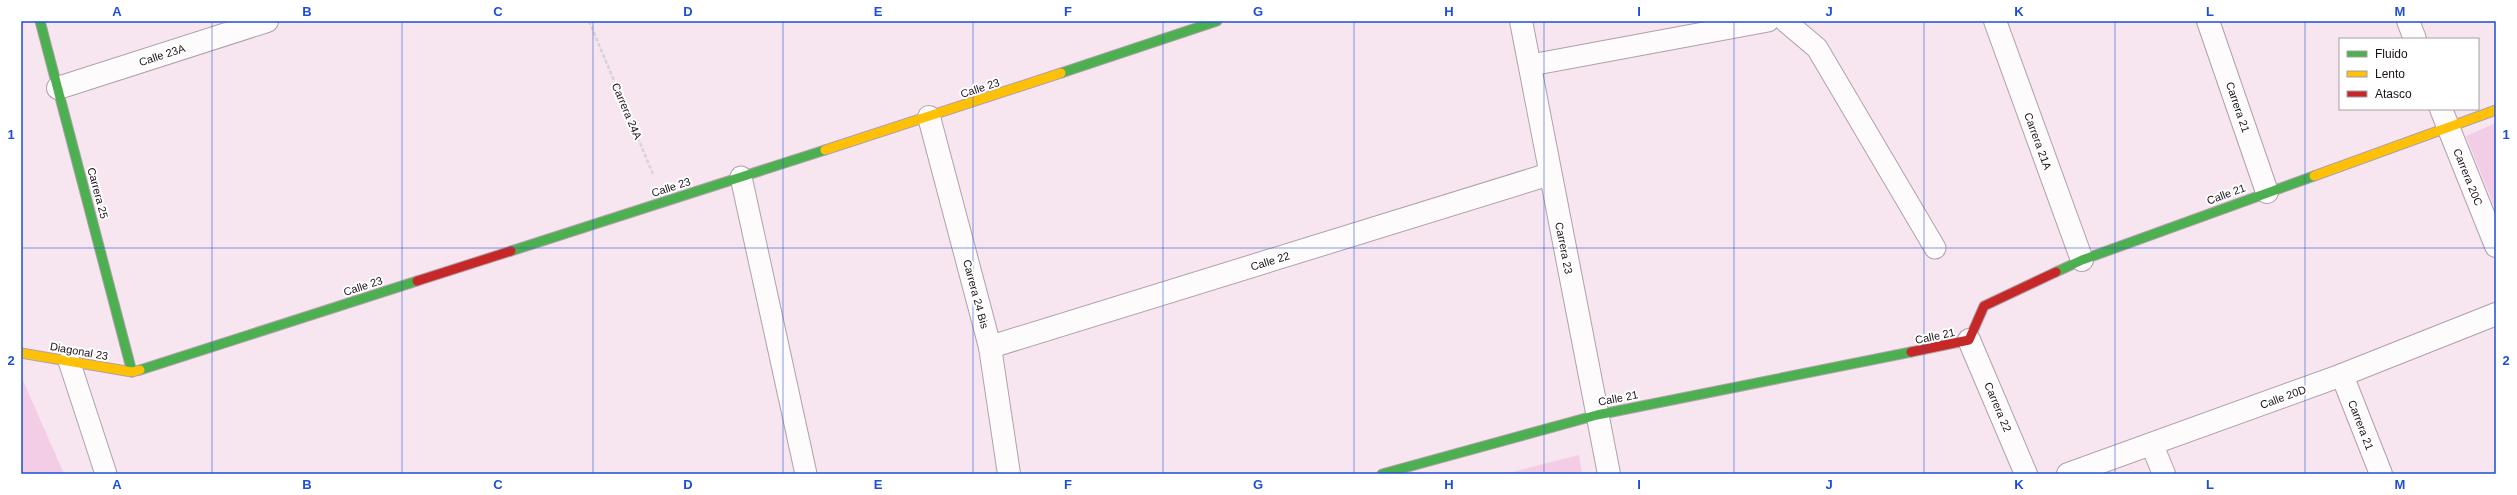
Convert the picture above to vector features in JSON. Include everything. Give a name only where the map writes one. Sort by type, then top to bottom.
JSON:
[{"type":"street","name":"Carrera 25","points":[[40,21],[132,372]]},
{"type":"street","name":"Calle 23A","points":[[58,88],[266,21]]},
{"type":"street","name":"Calle 23","points":[[132,372],[929,117],[1217,21]]},
{"type":"street","name":"Carrera 23","points":[[1521,21],[1531,65],[1550,174],[1609,474]]},
{"type":"street","name":"Carrera 21A","points":[[1995,21],[2082,260]]},
{"type":"street","name":"Carrera 21","points":[[2208,21],[2267,192]]},
{"type":"street","points":[[2408,21],[2415,38]]},
{"type":"street","name":"Calle 21","points":[[1382,474],[1597,415],[1969,340],[1984,306],[2082,260],[2267,192],[2445,119],[2496,110]]},
{"type":"street","name":"Carrera 24 Bis","points":[[929,117],[990,347],[1009,474]]},
{"type":"street","name":"Carrera 20C","points":[[2445,119],[2496,246]]},
{"type":"street","name":"Calle 22","points":[[990,347],[1550,174]]},
{"type":"street","name":"Calle 20D","points":[[2068,474],[2152,445],[2342,375],[2496,314]]},
{"type":"street","name":"Carrera 22","points":[[1969,340],[2026,474]]},
{"type":"street","name":"Diagonal 23","points":[[21,353],[132,372]]},
{"type":"street","name":"Carrera 21","points":[[2342,375],[2381,474]]},
{"type":"street","points":[[2152,445],[2164,474]]},
{"type":"lane","points":[[1531,65],[1768,21]]},
{"type":"lane","points":[[1785,21],[1817,48],[1935,248]]},
{"type":"lane","points":[[741,177],[806,474]]},
{"type":"lane","points":[[69,361],[106,474]]},
{"type":"path","name":"Carrera 24A","points":[[589,21],[665,202]]},
{"type":"shaded area","points":[[2496,123],[2496,211],[2466,136]]},
{"type":"shaded area","points":[[21,376],[64,474],[21,474]]},
{"type":"shaded area","points":[[1579,455],[1582,474],[1505,474]]},
{"type":"traffic: fast","points":[[40,21],[132,372]]},
{"type":"traffic: fast","points":[[1061,73],[1217,21]]},
{"type":"traffic: fast","points":[[511,251],[825,150]]},
{"type":"traffic: fast","points":[[2056,272],[2082,260],[2314,176]]},
{"type":"traffic: fast","points":[[140,370],[417,281]]},
{"type":"traffic: fast","points":[[1382,474],[1597,415],[1911,352]]},
{"type":"traffic: slow","points":[[825,150],[1061,73]]},
{"type":"traffic: slow","points":[[2314,176],[2496,110]]},
{"type":"traffic: slow","points":[[21,353],[132,372],[140,370]]},
{"type":"traffic: jam","points":[[417,281],[511,251]]},
{"type":"traffic: jam","points":[[1911,352],[1969,340],[1984,306],[2056,272]]}]
